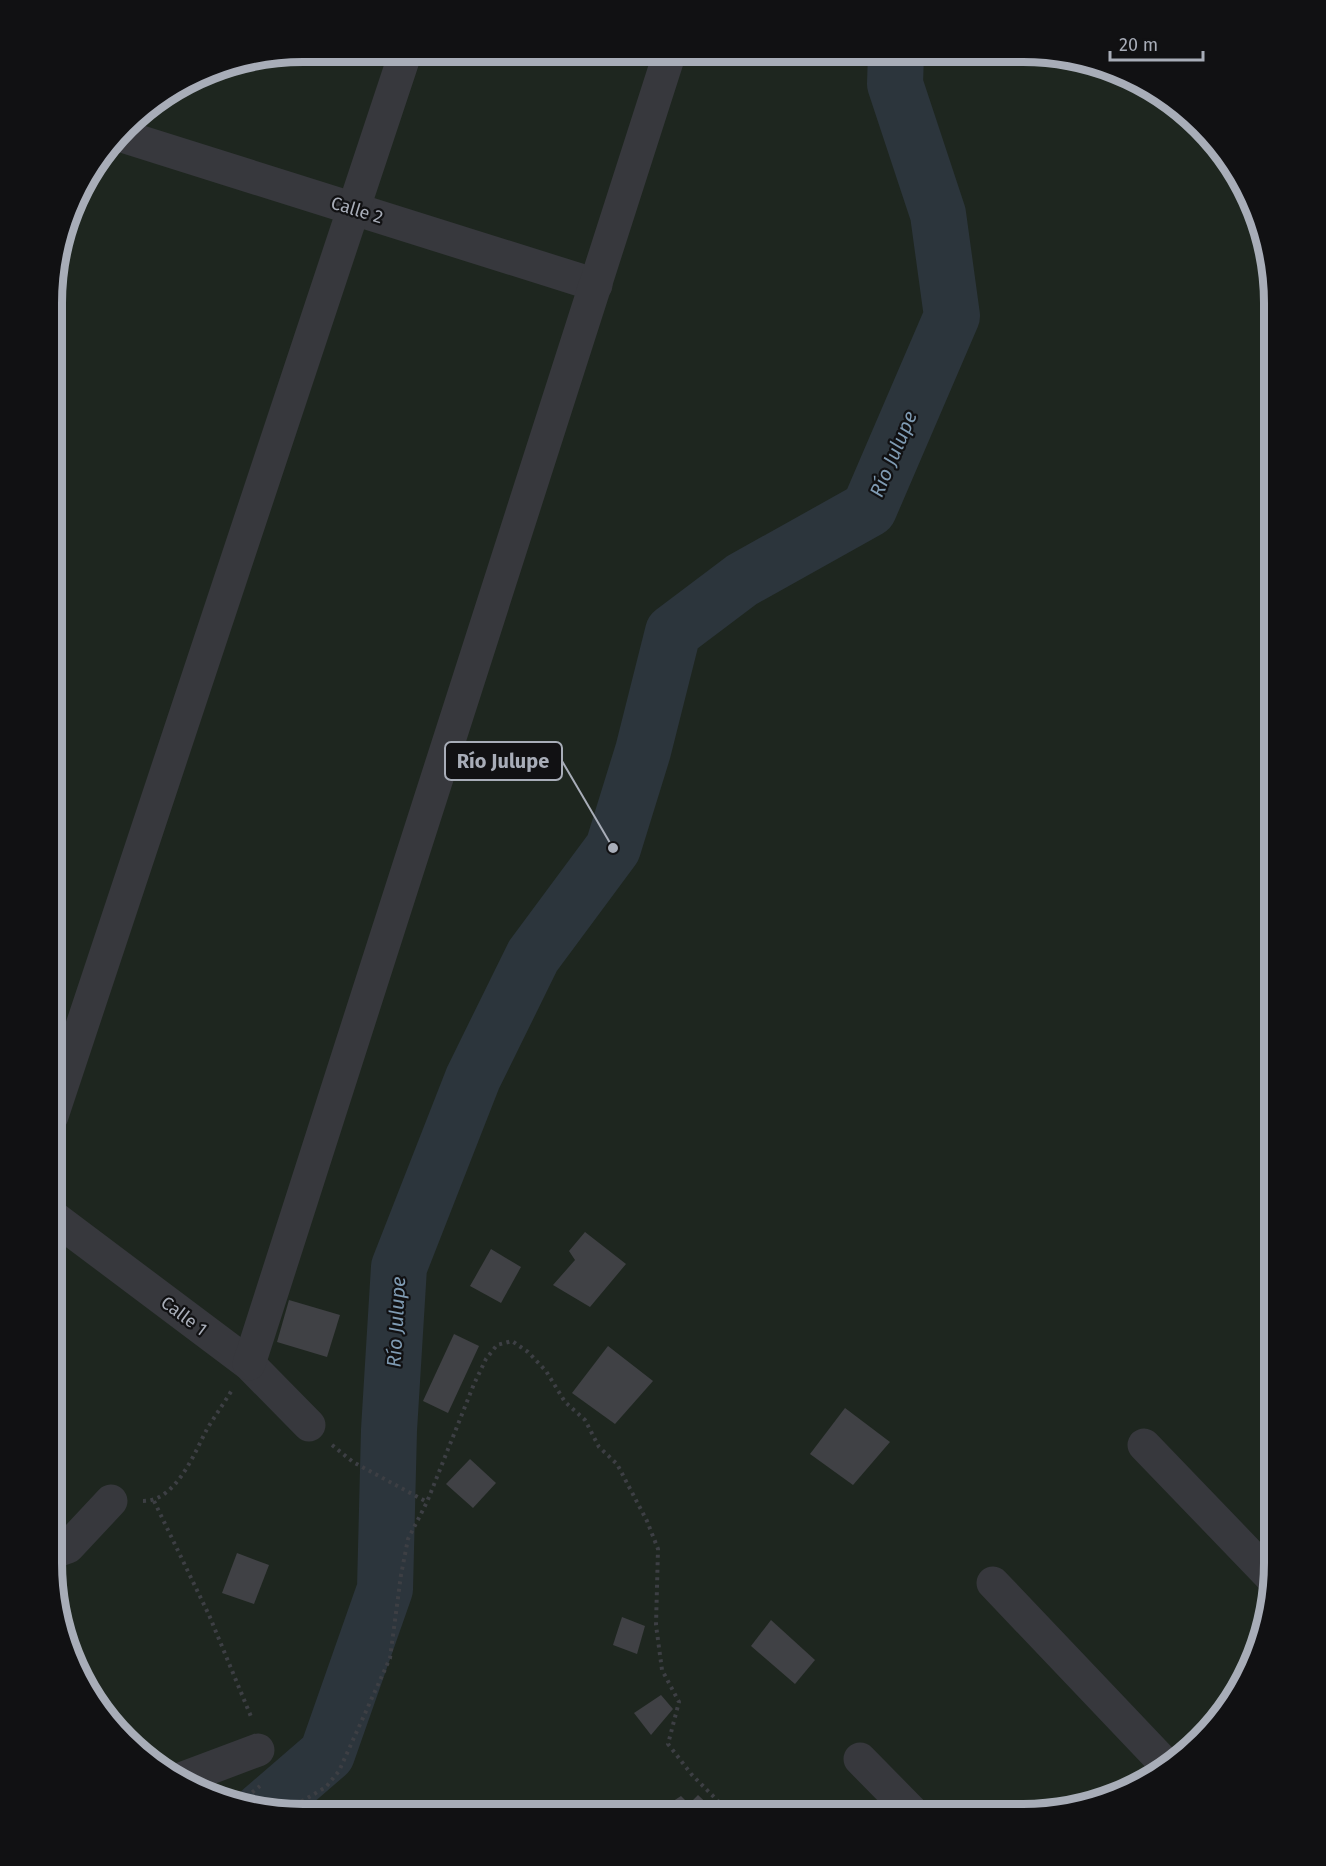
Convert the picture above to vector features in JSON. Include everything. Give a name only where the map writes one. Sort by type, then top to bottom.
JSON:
[{"type":"street","points":[[62,1086],[401,62]]},
{"type":"street","points":[[249,1364],[667,62]]},
{"type":"street","name":"Calle 2","points":[[127,137],[596,285]]},
{"type":"street","name":"Calle 1","points":[[62,1224],[249,1364],[309,1425]]},
{"type":"street","points":[[1144,1445],[1264,1570]]},
{"type":"street","points":[[62,1548],[68,1546],[111,1502]]},
{"type":"street","points":[[993,1583],[1162,1761]]},
{"type":"street","points":[[189,1776],[258,1750]]},
{"type":"street","points":[[860,1759],[904,1804]]},
{"type":"path","points":[[297,1804],[326,1787],[339,1771],[390,1658],[400,1575],[408,1539],[427,1502],[486,1359],[497,1345],[512,1341],[528,1352],[546,1371],[565,1402],[585,1420],[599,1447],[617,1464],[647,1521],[658,1549],[656,1625],[662,1670],[680,1702],[668,1744],[692,1775],[721,1804]]},
{"type":"path","points":[[111,1502],[154,1501],[173,1486],[192,1462],[207,1430],[249,1364]]},
{"type":"path","points":[[352,1462],[427,1502]]},
{"type":"path","points":[[154,1501],[209,1614],[261,1740],[258,1750]]},
{"type":"shaded area","points":[[286,62],[1040,62],[1071,66],[1101,74],[1130,86],[1158,102],[1183,121],[1215,156],[1240,196],[1252,225],[1260,255],[1264,286],[1264,1580],[1260,1611],[1252,1641],[1240,1670],[1224,1698],[1205,1723],[1183,1745],[1158,1764],[1130,1780],[1101,1792],[1071,1800],[1040,1804],[286,1804],[255,1800],[225,1792],[196,1780],[168,1764],[143,1745],[121,1723],[102,1698],[86,1670],[74,1641],[66,1611],[62,1580],[62,286],[66,255],[74,225],[86,196],[111,156],[143,121],[168,102],[210,80],[255,66]]},
{"type":"building","points":[[585,1232],[626,1264],[590,1307],[553,1285],[575,1260],[569,1251]]},
{"type":"building","points":[[491,1249],[521,1267],[501,1303],[470,1286]]},
{"type":"building","points":[[289,1300],[340,1315],[327,1357],[277,1342]]},
{"type":"building","points":[[454,1334],[479,1346],[448,1413],[423,1401]]},
{"type":"building","points":[[608,1346],[653,1381],[615,1424],[572,1393]]},
{"type":"building","points":[[845,1408],[890,1442],[853,1485],[810,1454]]},
{"type":"building","points":[[470,1459],[496,1483],[473,1508],[446,1484]]},
{"type":"building","points":[[237,1553],[269,1565],[254,1604],[222,1593]]},
{"type":"building","points":[[622,1617],[645,1626],[637,1654],[613,1645]]},
{"type":"building","points":[[771,1620],[815,1660],[795,1684],[751,1646]]},
{"type":"building","points":[[661,1695],[673,1709],[651,1735],[634,1713]]},
{"type":"building","points":[[698,1795],[707,1804],[689,1804]]},
{"type":"building","points":[[681,1796],[689,1804],[669,1804]]},
{"type":"waterway","name":"Río Julupe","points":[[271,1802],[327,1754],[385,1589],[389,1430],[399,1267],[473,1078],[533,956],[613,848],[643,751],[673,632],[742,580],[869,509],[952,316],[938,214],[895,84],[896,62]]},
{"type":"place","name":"Río Julupe","points":[[613,848]]}]
